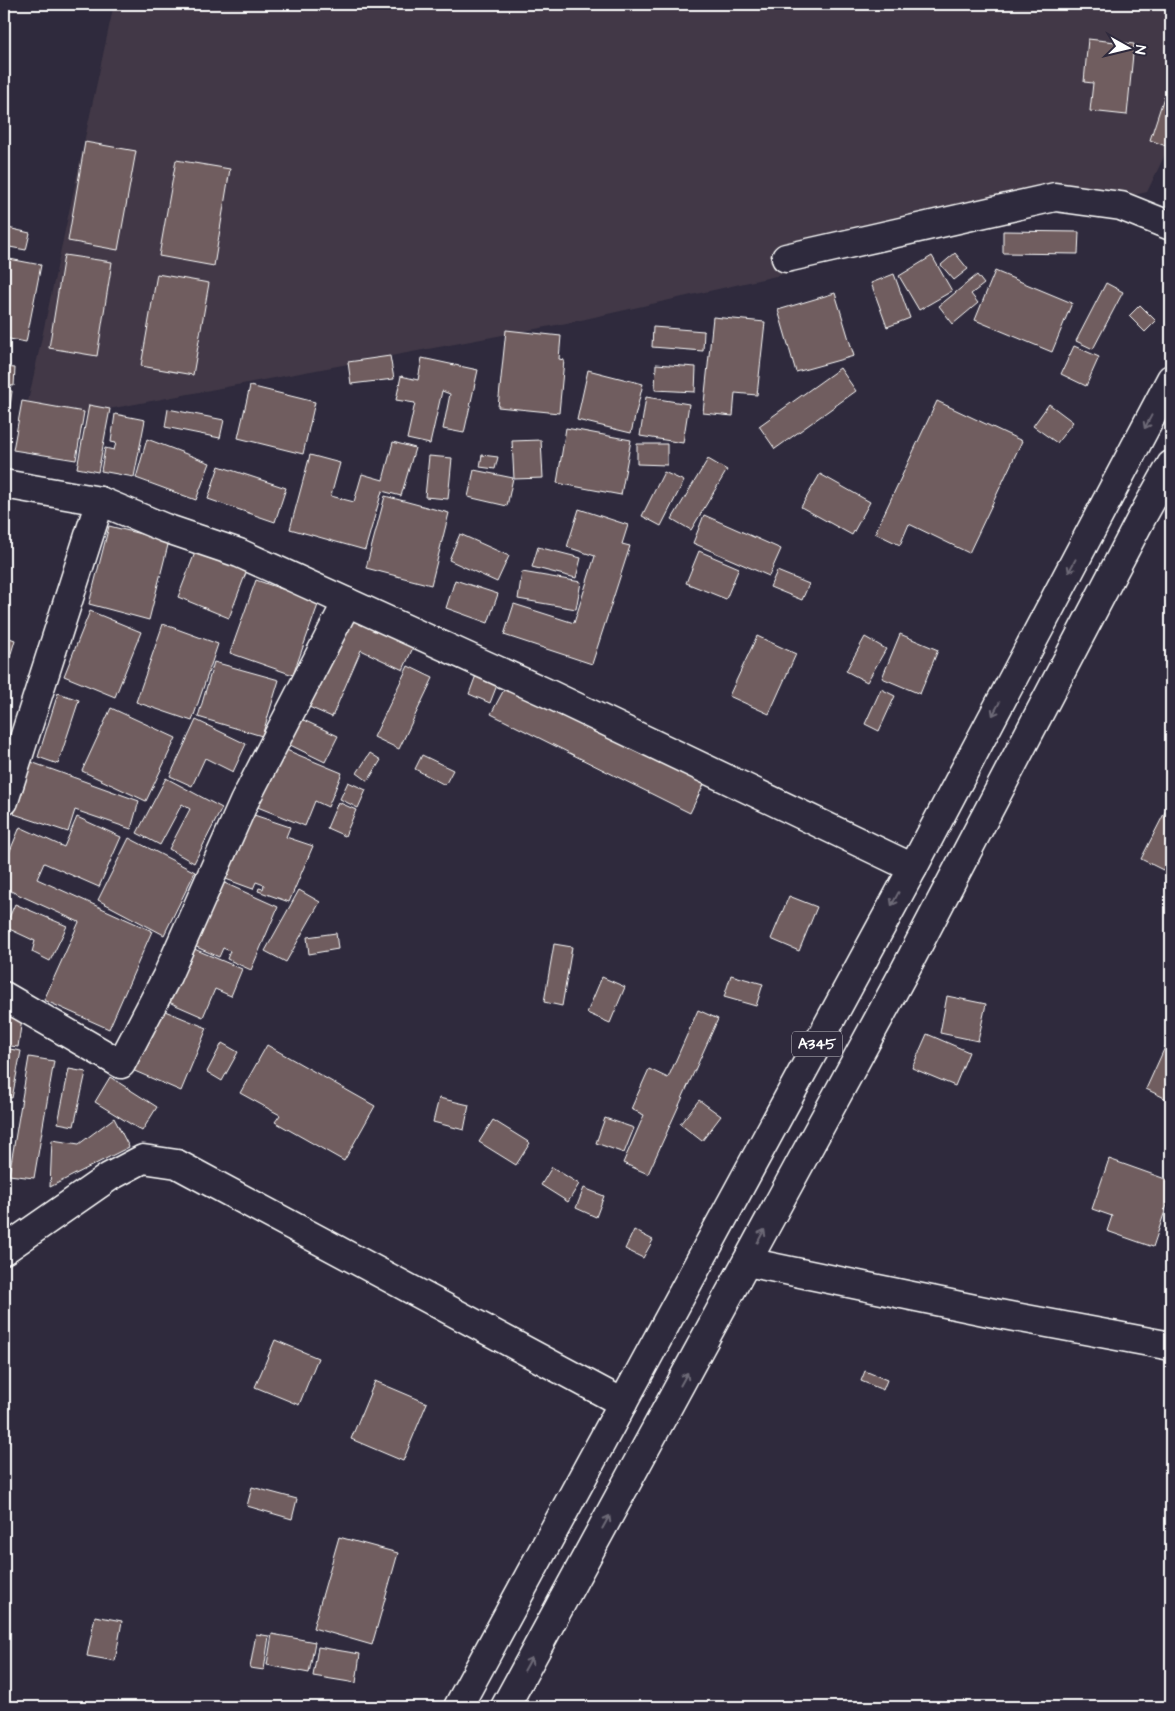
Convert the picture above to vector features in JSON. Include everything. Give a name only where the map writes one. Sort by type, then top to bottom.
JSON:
[{"type":"main road","points":[[786,258],[1055,197],[1121,206],[1171,226]]},
{"type":"main road","name":"A345","points":[[458,1707],[913,868],[1171,379]]},
{"type":"main road","name":"A345","points":[[505,1707],[904,972],[1171,465]]},
{"type":"main road","points":[[4,484],[100,501],[165,528],[239,553],[547,693],[913,868]]},
{"type":"main road","points":[[4,801],[100,501]]},
{"type":"main road","points":[[4,996],[121,1064],[167,976],[244,802],[347,602]]},
{"type":"main road","points":[[4,1250],[109,1177],[143,1159],[177,1164],[623,1403]]},
{"type":"main road","points":[[747,1262],[1000,1314],[1171,1346]]},
{"type":"shaded area","points":[[114,4],[1171,4],[1171,142],[1147,192],[572,322],[23,425]]},
{"type":"building","points":[[1088,39],[1134,44],[1127,115],[1090,111],[1093,83],[1084,82]]},
{"type":"building","points":[[1164,97],[1171,100],[1171,132],[1166,146],[1150,140]]},
{"type":"building","points":[[85,142],[136,151],[118,250],[68,241]]},
{"type":"building","points":[[176,160],[230,169],[214,266],[159,256]]},
{"type":"building","points":[[8,228],[30,233],[26,250],[4,246]]},
{"type":"building","points":[[1003,231],[1079,232],[1078,254],[1003,253]]},
{"type":"building","points":[[955,253],[968,269],[954,280],[941,265]]},
{"type":"building","points":[[64,255],[112,262],[97,356],[49,348]]},
{"type":"building","points":[[932,256],[952,291],[919,310],[899,276]]},
{"type":"building","points":[[4,258],[41,265],[26,342],[4,338]]},
{"type":"building","points":[[995,271],[1072,303],[1052,352],[975,320]]},
{"type":"building","points":[[157,274],[209,283],[193,375],[141,366]]},
{"type":"building","points":[[894,274],[910,318],[887,327],[871,283]]},
{"type":"building","points":[[977,275],[984,284],[971,294],[978,303],[953,324],[939,306]]},
{"type":"building","points":[[1106,283],[1123,292],[1093,349],[1076,341]]},
{"type":"building","points":[[835,293],[854,356],[796,372],[778,310]]},
{"type":"building","points":[[1140,305],[1156,321],[1145,332],[1129,316]]},
{"type":"building","points":[[713,317],[765,322],[757,395],[735,393],[733,416],[703,413]]},
{"type":"building","points":[[653,327],[704,331],[703,351],[652,347]]},
{"type":"building","points":[[506,330],[561,336],[559,359],[564,360],[559,413],[498,407]]},
{"type":"building","points":[[1074,346],[1099,357],[1086,386],[1061,374]]},
{"type":"building","points":[[390,356],[394,379],[351,384],[348,362]]},
{"type":"building","points":[[422,358],[478,370],[464,433],[443,429],[450,394],[442,391],[430,444],[407,439],[415,403],[396,400],[401,376],[418,380]]},
{"type":"building","points":[[656,364],[696,367],[695,392],[655,390]]},
{"type":"building","points":[[4,367],[15,368],[14,386],[4,385]]},
{"type":"building","points":[[840,368],[856,391],[775,449],[759,426]]},
{"type":"building","points":[[588,370],[643,384],[631,433],[577,420]]},
{"type":"building","points":[[250,386],[315,402],[303,454],[238,438]]},
{"type":"building","points":[[4,390],[12,391],[6,439],[4,439]]},
{"type":"building","points":[[646,397],[689,404],[683,443],[640,436]]},
{"type":"building","points":[[22,401],[84,412],[76,460],[13,450]]},
{"type":"building","points":[[937,401],[1022,441],[969,553],[909,524],[900,545],[875,533]]},
{"type":"building","points":[[1049,404],[1073,422],[1057,443],[1033,426]]},
{"type":"building","points":[[89,405],[110,409],[98,472],[77,468]]},
{"type":"building","points":[[168,409],[224,420],[220,438],[165,427]]},
{"type":"building","points":[[115,414],[145,420],[134,477],[101,471],[105,448],[114,450],[116,443],[111,442]]},
{"type":"building","points":[[566,428],[631,440],[621,495],[557,483]]},
{"type":"building","points":[[147,439],[210,463],[196,500],[136,478]]},
{"type":"building","points":[[541,440],[543,478],[514,479],[512,441]]},
{"type":"building","points":[[393,442],[415,448],[401,496],[382,491],[365,550],[290,529],[310,455],[340,463],[331,496],[354,502],[362,474],[383,480]]},
{"type":"building","points":[[637,444],[667,444],[667,465],[637,464]]},
{"type":"building","points":[[482,455],[498,457],[495,469],[480,467]]},
{"type":"building","points":[[429,456],[452,458],[448,499],[425,497]]},
{"type":"building","points":[[708,459],[727,470],[691,530],[672,519]]},
{"type":"building","points":[[219,466],[286,488],[275,522],[208,499]]},
{"type":"building","points":[[474,470],[513,478],[507,506],[468,497]]},
{"type":"building","points":[[664,472],[684,481],[661,526],[642,516]]},
{"type":"building","points":[[820,474],[870,502],[852,535],[801,507]]},
{"type":"building","points":[[385,496],[449,513],[431,585],[366,568]]},
{"type":"building","points":[[579,509],[628,525],[622,544],[630,546],[592,664],[504,635],[514,604],[574,623],[595,556],[567,547]]},
{"type":"building","points":[[704,515],[781,549],[769,576],[693,543]]},
{"type":"building","points":[[109,526],[169,541],[149,620],[89,604]]},
{"type":"building","points":[[460,534],[509,556],[497,582],[449,560]]},
{"type":"building","points":[[538,547],[581,558],[576,578],[532,567]]},
{"type":"building","points":[[196,550],[247,570],[229,618],[178,597]]},
{"type":"building","points":[[699,551],[739,568],[726,599],[686,583]]},
{"type":"building","points":[[777,571],[809,584],[802,600],[770,587]]},
{"type":"building","points":[[522,572],[581,582],[576,609],[518,599]]},
{"type":"building","points":[[256,580],[319,602],[293,675],[230,653]]},
{"type":"building","points":[[455,580],[498,594],[488,623],[446,608]]},
{"type":"building","points":[[90,611],[141,632],[115,697],[64,676]]},
{"type":"building","points":[[349,615],[415,643],[403,670],[361,650],[332,717],[309,707]]},
{"type":"building","points":[[163,624],[218,644],[192,721],[136,702]]},
{"type":"building","points":[[900,634],[938,650],[920,694],[882,678]]},
{"type":"building","points":[[4,636],[15,640],[7,667],[4,666]]},
{"type":"building","points":[[757,636],[796,654],[769,714],[729,696]]},
{"type":"building","points":[[865,637],[886,649],[867,682],[846,671]]},
{"type":"building","points":[[214,662],[279,680],[262,736],[198,717]]},
{"type":"building","points":[[408,666],[433,678],[399,749],[374,737]]},
{"type":"building","points":[[479,667],[501,675],[490,703],[469,694]]},
{"type":"building","points":[[508,682],[706,780],[690,813],[491,714]]},
{"type":"building","points":[[881,689],[895,696],[879,731],[865,724]]},
{"type":"building","points":[[58,693],[79,700],[58,764],[38,757]]},
{"type":"building","points":[[111,708],[176,738],[146,801],[82,771]]},
{"type":"building","points":[[299,718],[338,736],[325,762],[288,744]]},
{"type":"building","points":[[196,720],[246,744],[233,772],[205,758],[192,786],[170,776]]},
{"type":"building","points":[[279,747],[342,773],[328,807],[315,801],[305,826],[255,806]]},
{"type":"building","points":[[370,753],[381,760],[368,781],[357,773]]},
{"type":"building","points":[[422,755],[453,770],[445,785],[415,769]]},
{"type":"building","points":[[31,762],[139,801],[131,829],[75,810],[68,832],[14,814]]},
{"type":"building","points":[[166,778],[222,808],[194,863],[169,849],[190,809],[182,804],[160,845],[137,833]]},
{"type":"building","points":[[348,782],[366,790],[358,808],[340,799]]},
{"type":"building","points":[[338,802],[356,810],[345,836],[327,828]]},
{"type":"building","points":[[1166,810],[1171,812],[1171,874],[1141,859]]},
{"type":"building","points":[[245,812],[290,827],[286,837],[313,846],[289,902],[258,891],[259,888],[263,889],[264,885],[256,882],[253,889],[223,878]]},
{"type":"building","points":[[77,817],[121,837],[99,887],[44,863],[37,879],[152,931],[109,1029],[44,1000],[79,922],[4,888],[4,865],[20,827],[64,847]]},
{"type":"building","points":[[129,838],[195,872],[164,935],[98,900]]},
{"type":"building","points":[[220,881],[278,907],[251,970],[227,959],[230,951],[223,948],[219,957],[192,945]]},
{"type":"building","points":[[299,890],[320,902],[286,962],[265,951]]},
{"type":"building","points":[[789,896],[817,907],[799,951],[771,939]]},
{"type":"building","points":[[15,904],[67,926],[50,961],[32,952],[35,941],[5,927]]},
{"type":"building","points":[[336,933],[338,949],[309,954],[307,937]]},
{"type":"building","points":[[554,944],[572,947],[562,1006],[544,1002]]},
{"type":"building","points":[[187,946],[242,969],[231,996],[215,989],[203,1017],[164,1000]]},
{"type":"building","points":[[731,975],[763,984],[756,1006],[724,997]]},
{"type":"building","points":[[602,977],[625,987],[610,1023],[587,1013]]},
{"type":"building","points":[[947,996],[986,1004],[978,1041],[940,1033]]},
{"type":"building","points":[[155,1007],[207,1028],[181,1091],[130,1069]]},
{"type":"building","points":[[698,1010],[718,1019],[648,1174],[623,1163],[644,1115],[631,1109],[649,1069],[668,1078]]},
{"type":"building","points":[[4,1017],[22,1019],[18,1047],[4,1045]]},
{"type":"building","points":[[927,1034],[969,1052],[955,1086],[912,1068]]},
{"type":"building","points":[[1171,1034],[1171,1101],[1146,1089]]},
{"type":"building","points":[[222,1043],[238,1052],[222,1081],[207,1072]]},
{"type":"building","points":[[267,1045],[375,1106],[344,1161],[275,1122],[280,1115],[240,1093]]},
{"type":"building","points":[[4,1048],[21,1051],[12,1098],[4,1096]]},
{"type":"building","points":[[29,1057],[54,1061],[34,1178],[9,1175]]},
{"type":"building","points":[[69,1069],[86,1072],[74,1126],[58,1123]]},
{"type":"building","points":[[110,1077],[157,1107],[142,1131],[95,1102]]},
{"type":"building","points":[[439,1098],[469,1105],[464,1130],[433,1122]]},
{"type":"building","points":[[699,1100],[721,1116],[702,1141],[680,1124]]},
{"type":"building","points":[[114,1118],[129,1147],[50,1187],[52,1140],[79,1144]]},
{"type":"building","points":[[605,1118],[634,1128],[624,1153],[596,1143]]},
{"type":"building","points":[[493,1120],[530,1143],[516,1165],[479,1142]]},
{"type":"building","points":[[1109,1159],[1171,1181],[1171,1193],[1153,1247],[1107,1231],[1112,1216],[1092,1209]]},
{"type":"building","points":[[552,1167],[579,1184],[568,1202],[541,1185]]},
{"type":"building","points":[[584,1188],[604,1196],[596,1217],[576,1208]]},
{"type":"building","points":[[634,1230],[653,1240],[643,1258],[625,1249]]},
{"type":"building","points":[[275,1340],[318,1358],[299,1405],[255,1387]]},
{"type":"building","points":[[865,1371],[887,1380],[883,1390],[861,1381]]},
{"type":"building","points":[[375,1381],[427,1403],[403,1461],[351,1439]]},
{"type":"building","points":[[252,1487],[297,1499],[292,1519],[247,1506]]},
{"type":"building","points":[[339,1537],[398,1553],[372,1645],[313,1628]]},
{"type":"building","points":[[95,1616],[122,1621],[115,1661],[87,1656]]},
{"type":"building","points":[[256,1634],[269,1636],[264,1670],[250,1668]]},
{"type":"building","points":[[272,1634],[315,1642],[309,1673],[267,1665]]},
{"type":"building","points":[[318,1647],[360,1654],[356,1683],[313,1676]]}]
